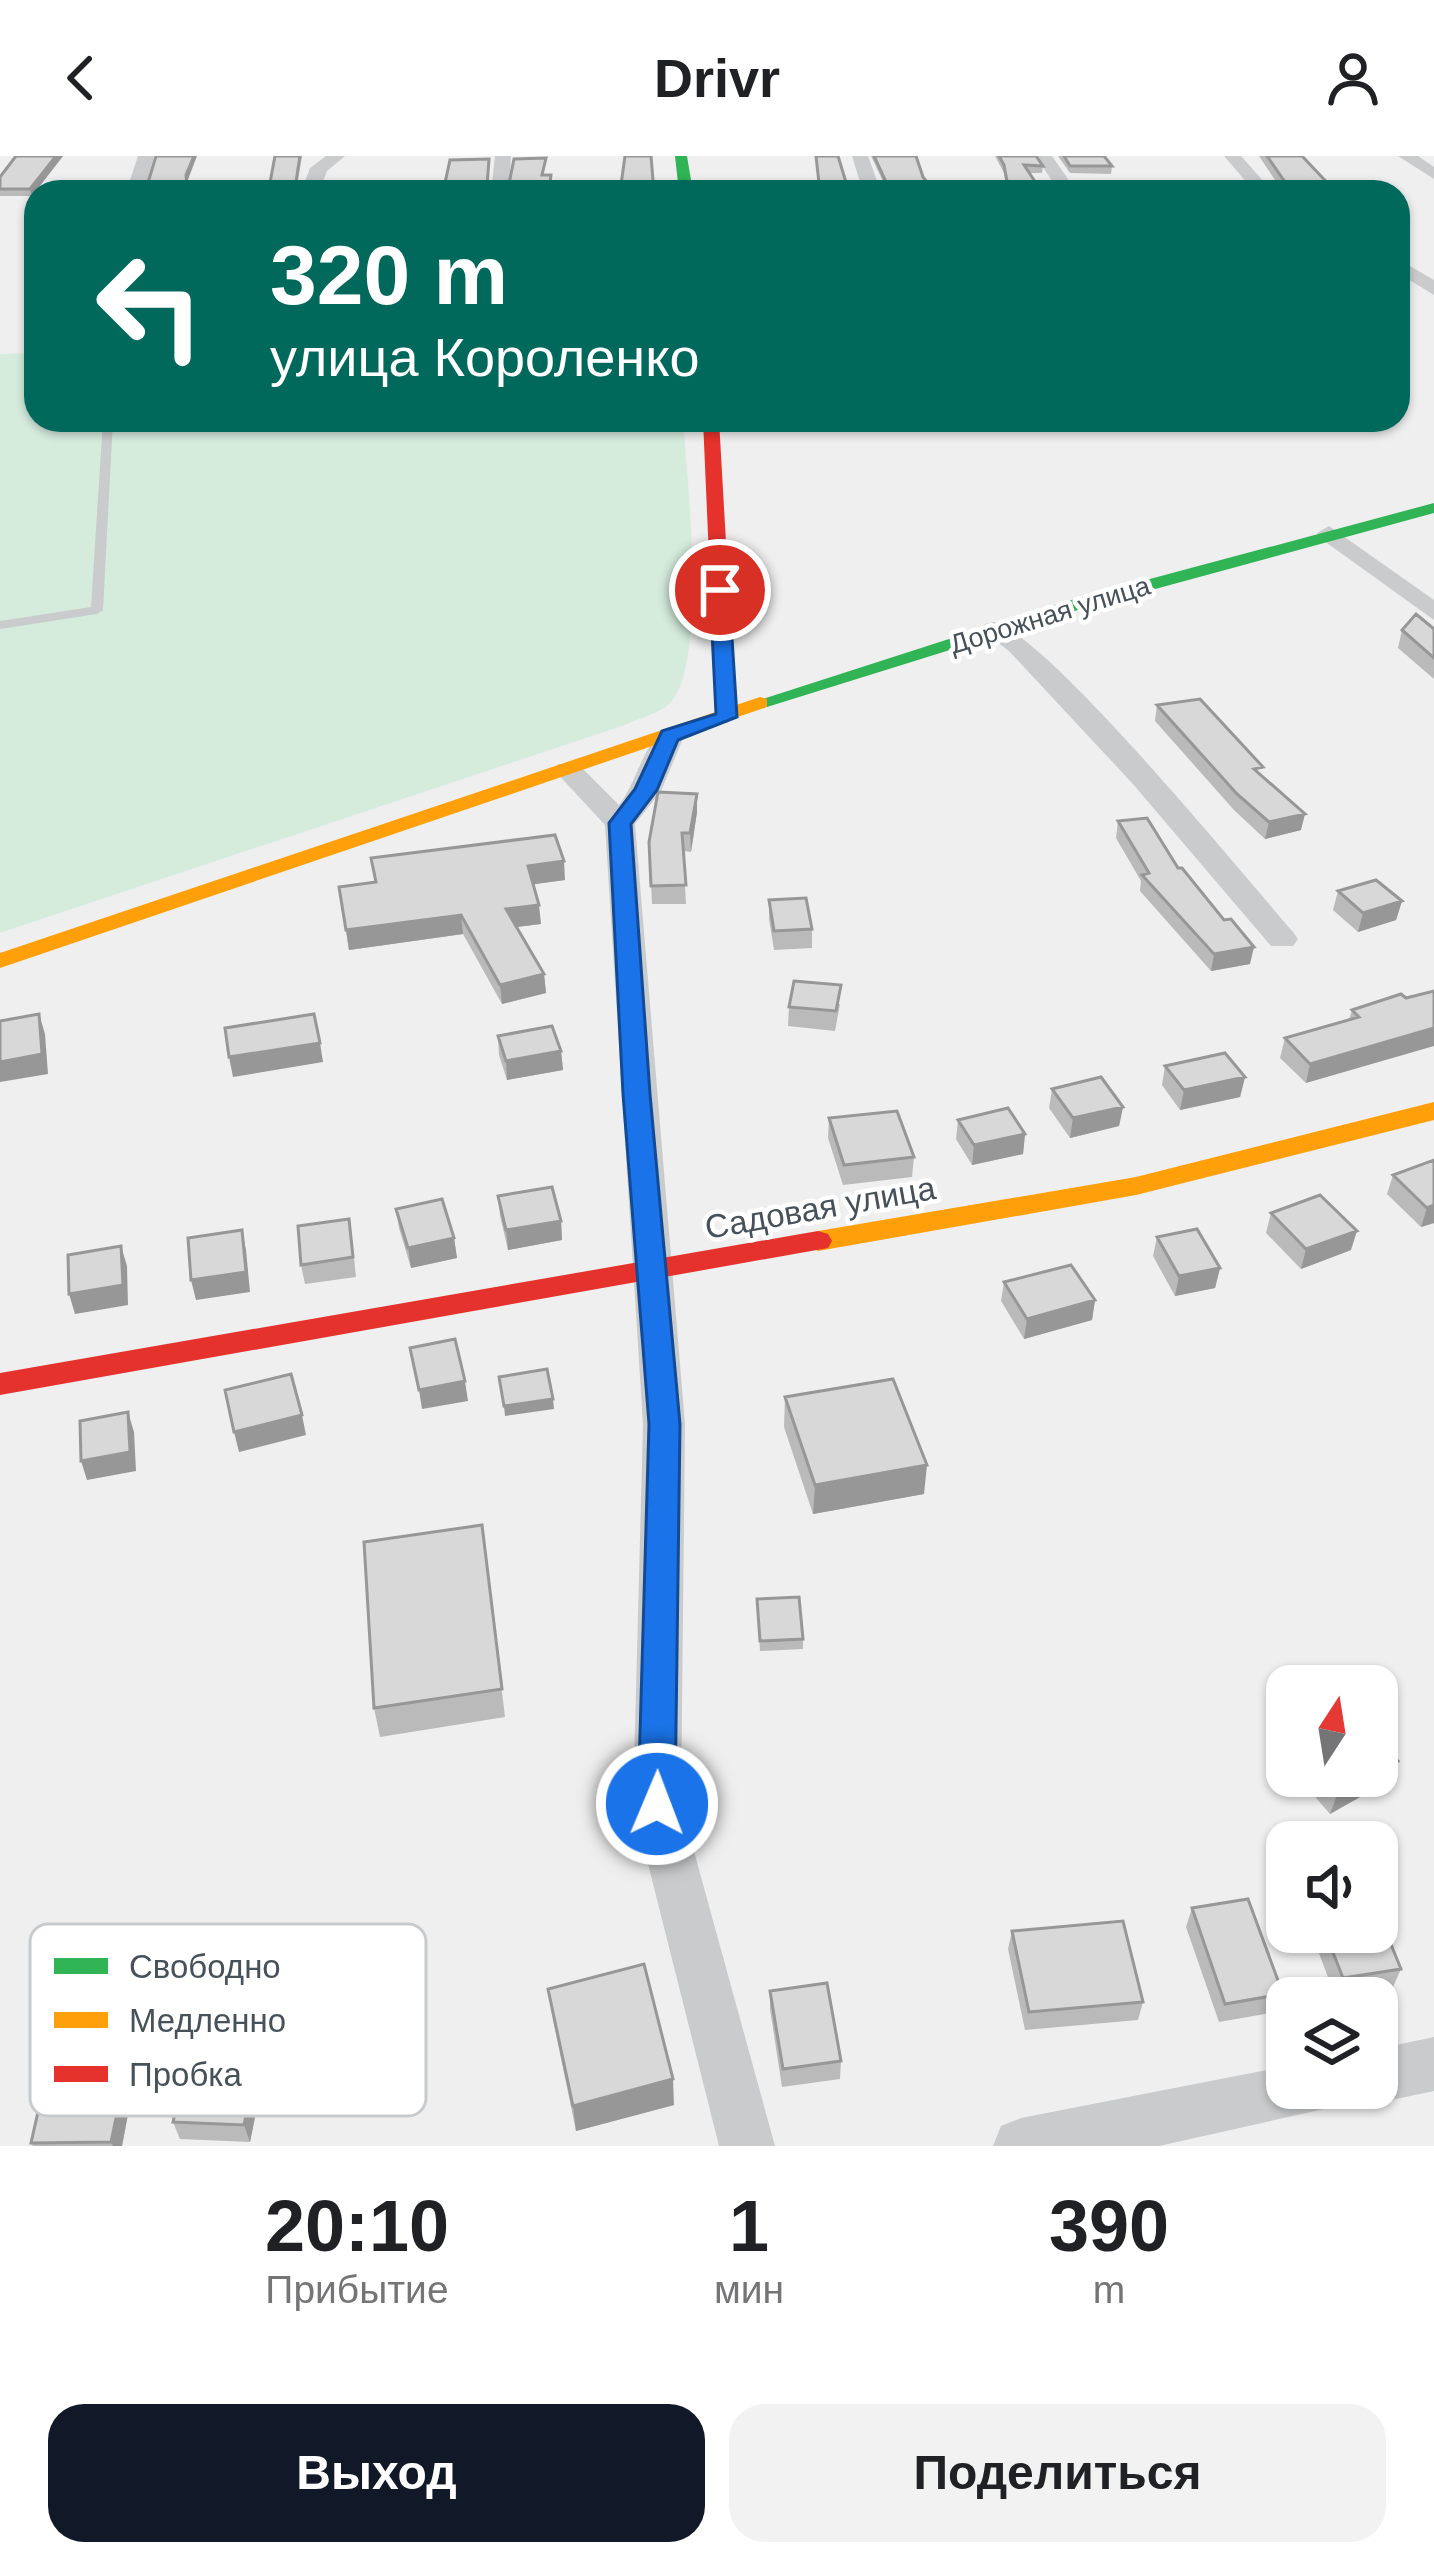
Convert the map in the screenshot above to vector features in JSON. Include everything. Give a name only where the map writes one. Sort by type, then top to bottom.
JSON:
[{"type":"street","points":[[314,180],[319,168],[338,156]]},
{"type":"street","points":[[1232,156],[1253,180]]},
{"type":"street","points":[[1406,156],[1434,174]]},
{"type":"street","points":[[712,432],[727,717]]},
{"type":"street","name":"Дорожная улица","points":[[0,961],[727,717],[1006,637],[1329,533],[1434,508]]},
{"type":"street","points":[[1329,533],[1434,612]]},
{"type":"street","points":[[1006,637],[1142,777],[1282,939]]},
{"type":"street","points":[[620,823],[646,790],[670,736]]},
{"type":"street","points":[[568,770],[620,823],[664,1424],[657,1804],[747,2146]]},
{"type":"street","name":"Садовая улица","points":[[0,1384],[1136,1186],[1434,1111]]},
{"type":"street","points":[[1398,2071],[1434,2064]]},
{"type":"street","points":[[1021,2146],[1266,2098]]},
{"type":"lane","points":[[0,625],[97,610],[107,432]]},
{"type":"green space","points":[[24,353],[24,432],[684,432],[692,614],[681,685],[668,705],[625,725],[0,933],[0,354]]},
{"type":"building","points":[[16,156],[56,156],[37,180],[24,180],[24,189],[0,189],[0,177]]},
{"type":"building","points":[[156,156],[194,156],[186,180],[149,180]]},
{"type":"building","points":[[275,156],[300,156],[296,180],[270,180]]},
{"type":"building","points":[[625,156],[651,156],[653,180],[622,180]]},
{"type":"building","points":[[816,156],[838,156],[845,180],[819,180]]},
{"type":"building","points":[[874,156],[916,156],[925,180],[885,180]]},
{"type":"building","points":[[999,156],[1036,156],[1043,166],[1024,165],[1034,180],[1007,180]]},
{"type":"building","points":[[1064,156],[1104,156],[1112,166],[1070,166]]},
{"type":"building","points":[[1267,156],[1302,156],[1325,180],[1284,180]]},
{"type":"building","points":[[546,158],[542,175],[551,175],[550,180],[510,180],[514,159]]},
{"type":"building","points":[[489,159],[488,180],[446,180],[450,160]]},
{"type":"building","points":[[1416,614],[1434,629],[1434,658],[1402,630]]},
{"type":"building","points":[[1200,699],[1263,767],[1254,769],[1305,814],[1269,822],[1237,794],[1157,705]]},
{"type":"building","points":[[658,792],[697,794],[690,833],[682,833],[686,885],[651,886],[649,842]]},
{"type":"building","points":[[1147,818],[1178,868],[1254,947],[1214,954],[1142,875],[1149,873],[1118,821]]},
{"type":"building","points":[[555,835],[564,861],[528,866],[539,905],[506,909],[544,974],[500,985],[461,915],[346,930],[339,887],[376,882],[371,858]]},
{"type":"building","points":[[1376,880],[1402,901],[1363,913],[1338,891]]},
{"type":"building","points":[[806,898],[812,929],[774,931],[769,900]]},
{"type":"building","points":[[794,981],[841,985],[836,1011],[789,1007]]},
{"type":"building","points":[[1434,991],[1434,1028],[1310,1064],[1285,1038],[1359,1017],[1352,1010],[1401,994],[1406,998]]},
{"type":"building","points":[[39,1014],[42,1054],[0,1062],[0,1021]]},
{"type":"building","points":[[314,1014],[320,1043],[229,1057],[225,1028]]},
{"type":"building","points":[[552,1026],[561,1051],[506,1061],[498,1036]]},
{"type":"building","points":[[1225,1053],[1245,1077],[1184,1090],[1165,1066]]},
{"type":"building","points":[[1101,1077],[1123,1107],[1073,1118],[1052,1089]]},
{"type":"building","points":[[1008,1108],[1025,1134],[974,1145],[958,1120]]},
{"type":"building","points":[[897,1111],[914,1157],[844,1165],[829,1118]]},
{"type":"building","points":[[1434,1160],[1434,1205],[1427,1208],[1393,1175]]},
{"type":"building","points":[[552,1187],[561,1221],[506,1230],[498,1196]]},
{"type":"building","points":[[1320,1195],[1357,1231],[1306,1249],[1271,1213]]},
{"type":"building","points":[[442,1199],[454,1238],[408,1248],[396,1209]]},
{"type":"building","points":[[349,1219],[353,1257],[301,1265],[298,1226]]},
{"type":"building","points":[[1197,1229],[1220,1268],[1179,1276],[1157,1237]]},
{"type":"building","points":[[242,1230],[246,1272],[191,1280],[188,1238]]},
{"type":"building","points":[[121,1246],[123,1285],[69,1294],[68,1255]]},
{"type":"building","points":[[1071,1265],[1095,1300],[1027,1319],[1004,1282]]},
{"type":"building","points":[[455,1339],[465,1381],[419,1390],[410,1348]]},
{"type":"building","points":[[547,1369],[553,1399],[504,1406],[499,1377]]},
{"type":"building","points":[[291,1374],[302,1415],[234,1432],[225,1390]]},
{"type":"building","points":[[893,1379],[927,1465],[815,1485],[785,1397]]},
{"type":"building","points":[[128,1412],[130,1452],[81,1461],[80,1421]]},
{"type":"building","points":[[482,1525],[502,1689],[374,1708],[364,1542]]},
{"type":"building","points":[[799,1597],[803,1639],[760,1641],[757,1599]]},
{"type":"building","points":[[1248,1899],[1277,1977],[1266,1977],[1266,1997],[1225,2004],[1192,1908]]},
{"type":"building","points":[[1123,1921],[1143,2002],[1029,2012],[1012,1931]]},
{"type":"building","points":[[1333,1953],[1394,1953],[1401,1969],[1349,1977],[1343,1977]]},
{"type":"building","points":[[644,1964],[673,2079],[573,2106],[548,1989]]},
{"type":"building","points":[[827,1983],[841,2061],[783,2069],[770,1991]]},
{"type":"building","points":[[37,2116],[116,2116],[111,2142],[31,2143]]},
{"type":"building","points":[[174,2116],[246,2116],[244,2125],[173,2122]]},
{"type":"traffic: fast","points":[[681,156],[684,180]]},
{"type":"traffic: fast","points":[[760,703],[1071,606],[1434,508]]},
{"type":"traffic: slow","points":[[0,961],[760,703]]},
{"type":"traffic: slow","points":[[818,1241],[1136,1186],[1434,1111]]},
{"type":"traffic: jam","points":[[712,432],[726,717]]},
{"type":"traffic: jam","points":[[0,1384],[818,1241]]},
{"type":"route","points":[[657,1804],[664,1424],[636,1094],[620,823],[646,790],[670,736],[727,717],[720,590]]}]
